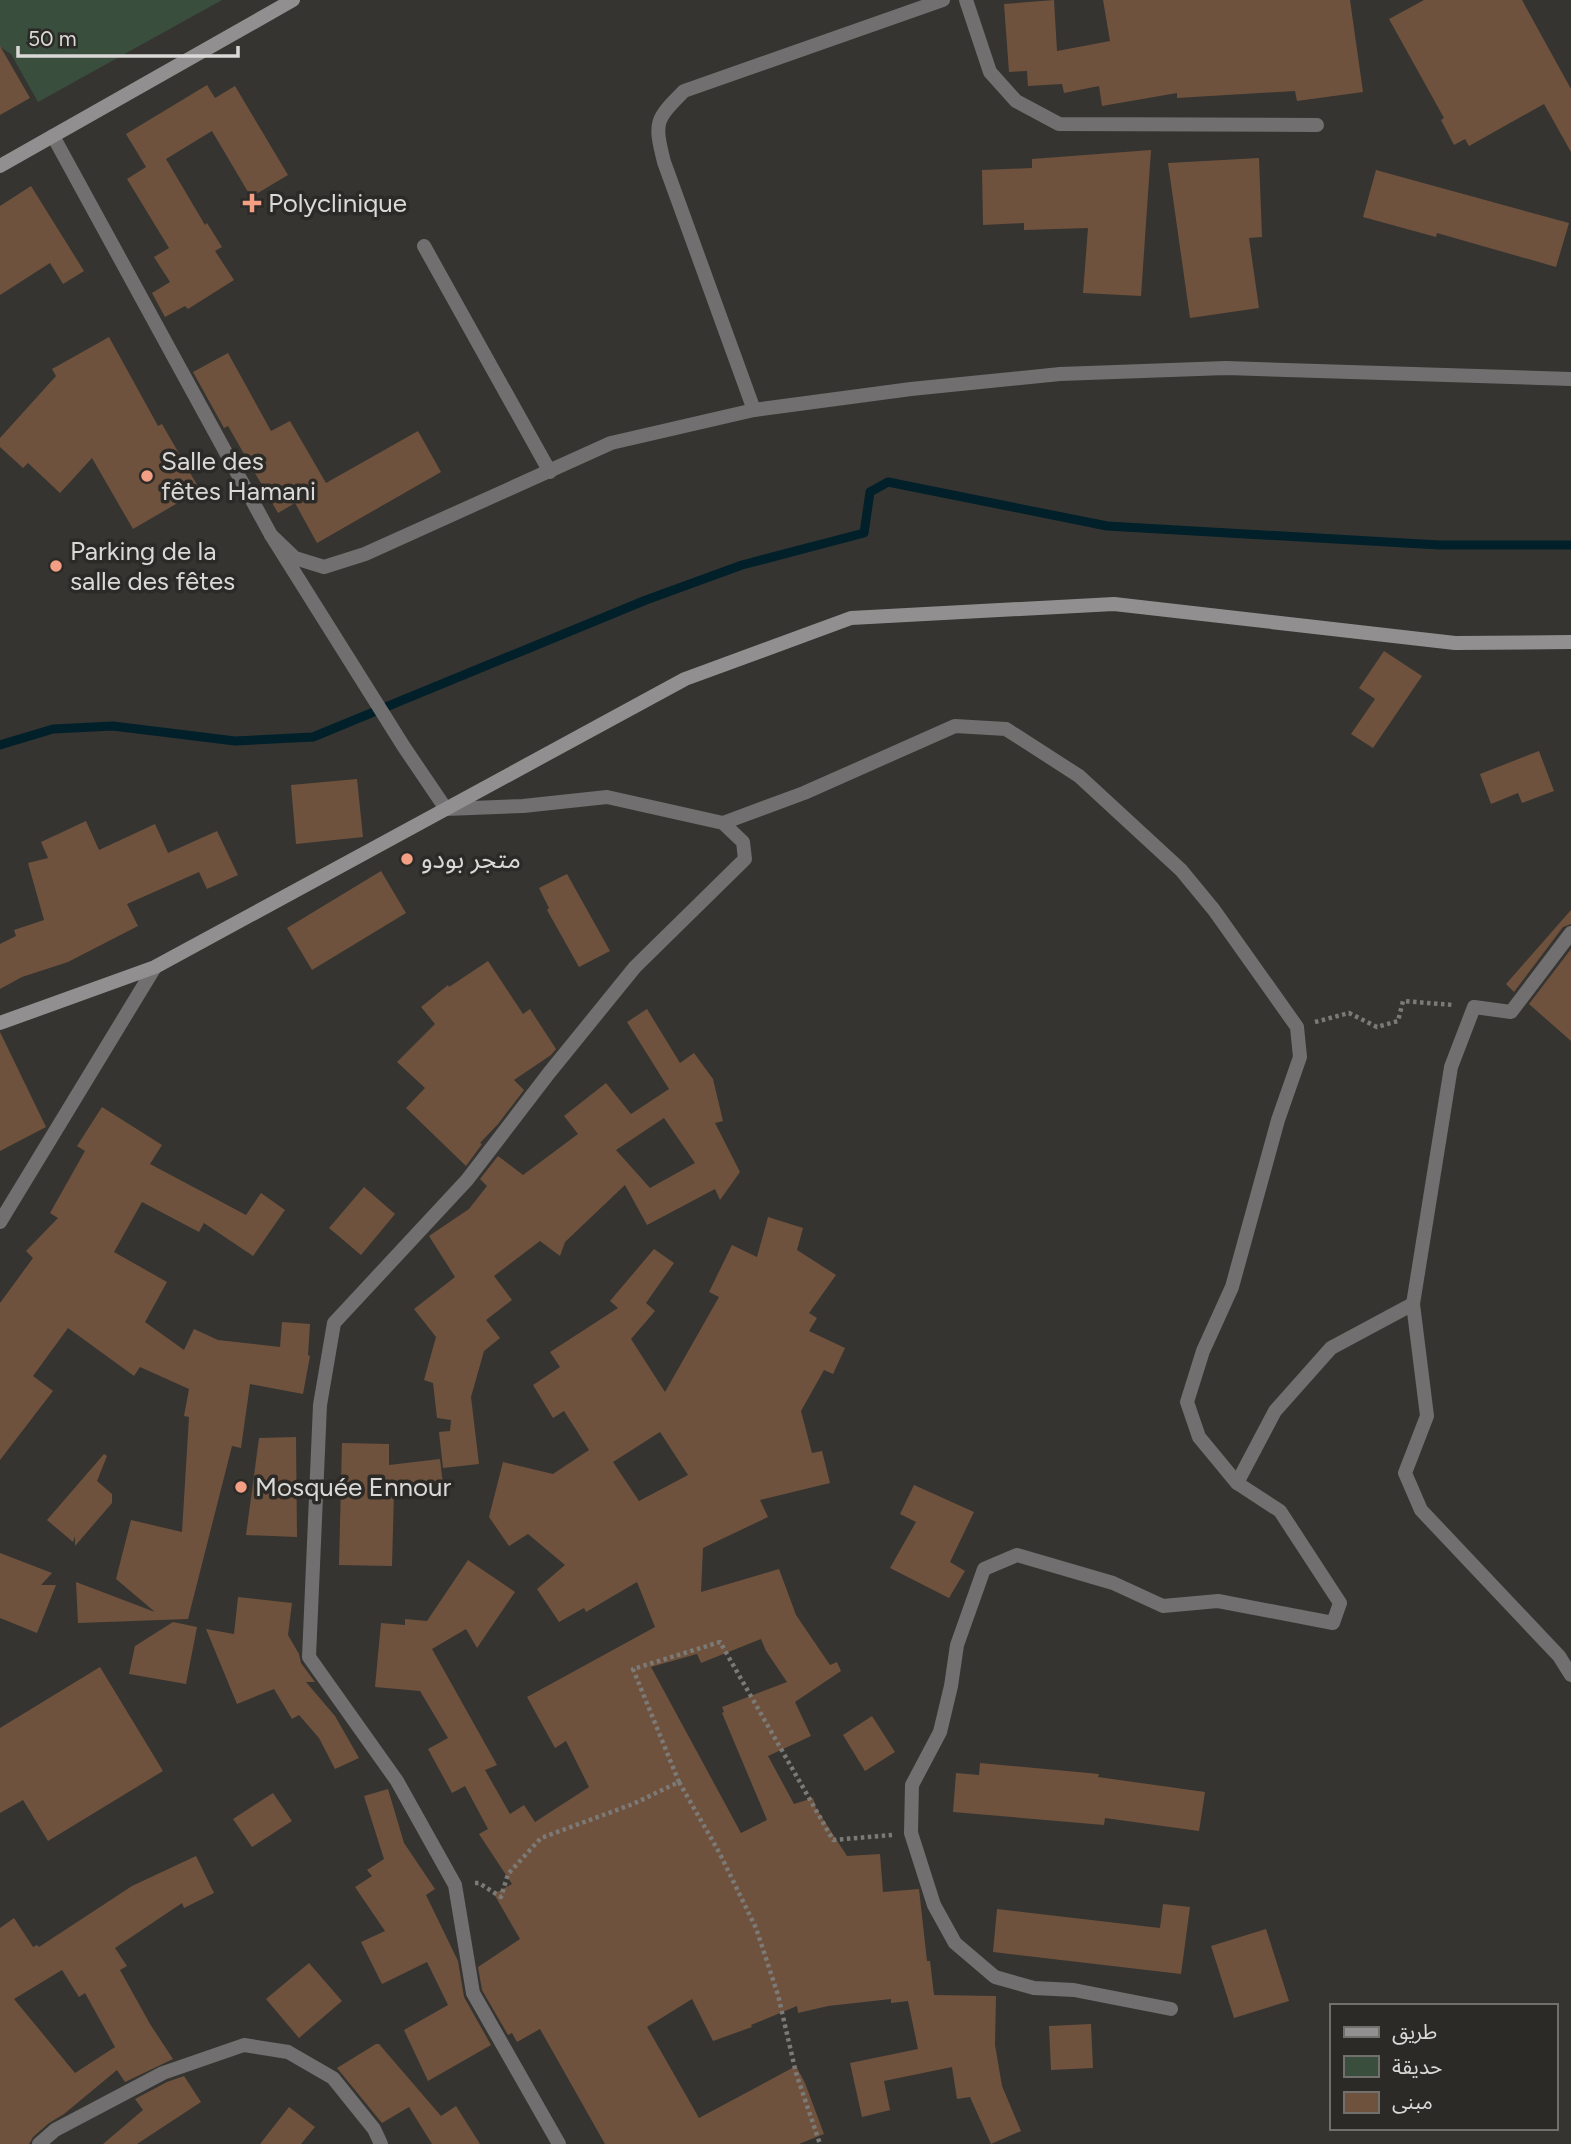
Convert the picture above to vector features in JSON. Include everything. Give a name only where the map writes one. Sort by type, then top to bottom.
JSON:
[{"type":"street","points":[[0,166],[293,0]]},
{"type":"street","points":[[754,410],[664,162],[657,131],[663,113],[684,91],[943,0]]},
{"type":"street","points":[[966,0],[990,72],[1016,101],[1059,124],[1317,125]]},
{"type":"street","points":[[53,136],[271,535],[446,809]]},
{"type":"street","points":[[424,246],[550,472]]},
{"type":"street","points":[[271,535],[295,558],[324,567],[365,554],[611,443],[754,410],[911,388],[1060,374],[1226,368],[1571,379]]},
{"type":"street","points":[[0,1023],[155,967],[685,679],[851,618],[1114,604],[1455,643],[1571,642]]},
{"type":"street","points":[[446,809],[523,806],[607,797],[723,822],[804,793],[955,726],[1006,729],[1080,776],[1181,870],[1214,910],[1297,1027],[1300,1057],[1275,1132],[1232,1287],[1203,1351],[1187,1402],[1199,1437],[1237,1483],[1280,1511],[1340,1603],[1333,1623],[1219,1601],[1164,1606],[1113,1583],[1017,1555],[984,1569],[957,1645],[940,1732],[912,1785],[911,1833],[934,1905],[955,1943],[995,1977],[1034,1988],[1073,1990],[1171,2009]]},
{"type":"street","points":[[559,2144],[473,1993],[455,1885],[397,1781],[309,1657],[320,1405],[334,1323],[467,1180],[635,967],[745,859],[743,842],[723,822]]},
{"type":"street","points":[[1571,933],[1511,1012],[1474,1007],[1451,1067],[1413,1304],[1427,1416],[1405,1473],[1422,1510],[1559,1656],[1571,1675]]},
{"type":"street","points":[[0,1223],[155,967]]},
{"type":"street","points":[[1237,1483],[1275,1411],[1331,1348],[1413,1304]]},
{"type":"street","points":[[38,2144],[55,2130],[163,2073],[244,2045],[288,2052],[333,2078],[374,2129],[381,2144]]},
{"type":"path","points":[[1297,1027],[1349,1013],[1377,1027],[1398,1021],[1403,1001],[1474,1007]]},
{"type":"path","points":[[820,2144],[796,2073],[778,1995],[756,1928],[719,1852],[679,1782],[632,1669],[720,1642],[833,1840],[911,1833]]},
{"type":"path","points":[[455,1885],[479,1883],[501,1897],[508,1874],[541,1838],[633,1804],[679,1782]]},
{"type":"green space","points":[[0,0],[222,0],[38,102],[11,54],[0,47]]},
{"type":"building","points":[[1054,0],[1057,51],[1110,41],[1103,0],[1350,0],[1363,92],[1297,101],[1295,91],[1177,98],[1177,93],[1102,106],[1099,86],[1064,93],[1062,84],[1028,86],[1027,71],[1009,72],[1004,4]]},
{"type":"building","points":[[1424,0],[1522,0],[1571,89],[1571,152],[1544,104],[1469,146],[1465,139],[1454,145],[1441,120],[1444,118],[1389,19]]},
{"type":"building","points":[[0,46],[30,98],[0,115]]},
{"type":"building","points":[[207,85],[215,98],[235,86],[288,175],[251,197],[212,131],[166,159],[205,225],[207,223],[222,247],[215,251],[234,280],[188,309],[185,306],[165,317],[152,293],[170,282],[154,257],[169,248],[127,179],[146,167],[126,134]]},
{"type":"building","points":[[1151,150],[1141,296],[1083,293],[1088,228],[1024,230],[1024,223],[983,225],[982,170],[1032,168],[1032,159]]},
{"type":"building","points":[[1259,158],[1262,237],[1249,238],[1259,308],[1190,318],[1168,163]]},
{"type":"building","points":[[1376,170],[1569,223],[1556,267],[1437,233],[1436,237],[1363,217]]},
{"type":"building","points":[[31,186],[84,271],[63,284],[50,263],[0,295],[0,206]]},
{"type":"building","points":[[109,337],[158,426],[162,424],[200,490],[133,529],[92,458],[60,493],[28,463],[23,468],[0,447],[0,438],[56,376],[52,369]]},
{"type":"building","points":[[228,353],[271,431],[290,421],[326,483],[418,431],[441,472],[317,543],[295,503],[278,513],[228,426],[224,428],[193,372]]},
{"type":"building","points":[[1384,651],[1422,676],[1373,748],[1351,734],[1375,699],[1359,688]]},
{"type":"building","points":[[1539,751],[1554,791],[1522,803],[1518,793],[1491,804],[1480,774]]},
{"type":"building","points":[[357,779],[363,837],[296,844],[291,785]]},
{"type":"building","points":[[86,821],[99,850],[155,824],[168,853],[217,831],[238,875],[207,889],[199,872],[127,904],[138,926],[68,962],[22,977],[0,989],[0,944],[16,936],[14,930],[44,920],[28,863],[48,858],[41,842]]},
{"type":"building","points":[[381,871],[406,913],[312,970],[287,928]]},
{"type":"building","points":[[567,874],[610,951],[579,967],[547,910],[549,908],[539,888]]},
{"type":"building","points":[[1571,910],[1571,924],[1563,927],[1514,992],[1506,984]]},
{"type":"building","points":[[1571,949],[1571,1041],[1529,1004]]},
{"type":"building","points":[[488,961],[523,1014],[530,1009],[556,1049],[514,1080],[524,1090],[480,1143],[482,1144],[466,1166],[406,1108],[425,1088],[397,1062],[435,1024],[421,1007],[448,985],[449,987]]},
{"type":"building","points":[[647,1009],[680,1063],[694,1053],[713,1079],[723,1121],[715,1123],[740,1172],[720,1200],[715,1189],[647,1225],[625,1185],[565,1242],[560,1256],[540,1241],[494,1276],[512,1300],[486,1320],[500,1338],[484,1351],[471,1397],[479,1464],[443,1468],[439,1432],[450,1431],[451,1420],[437,1418],[433,1383],[424,1380],[436,1337],[414,1309],[455,1277],[429,1236],[469,1209],[487,1186],[480,1179],[498,1156],[523,1175],[578,1134],[564,1116],[606,1083],[631,1114],[669,1089],[627,1022]],"holes":[[[664,1118],[695,1163],[650,1188],[616,1150]]]},
{"type":"building","points":[[0,1032],[46,1127],[0,1151]]},
{"type":"building","points":[[102,1107],[162,1145],[150,1164],[246,1215],[261,1193],[285,1210],[253,1256],[204,1223],[199,1232],[142,1202],[114,1252],[167,1282],[145,1322],[184,1350],[194,1329],[218,1340],[280,1347],[282,1322],[310,1324],[310,1356],[303,1394],[250,1384],[241,1448],[232,1446],[188,1619],[78,1623],[76,1582],[155,1612],[116,1579],[131,1520],[182,1532],[189,1417],[184,1416],[189,1389],[140,1367],[134,1376],[68,1328],[33,1376],[53,1391],[0,1460],[0,1303],[33,1258],[26,1251],[58,1218],[50,1213],[85,1151],[77,1146]]},
{"type":"building","points":[[364,1187],[395,1214],[361,1255],[329,1228]]},
{"type":"building","points":[[768,1217],[803,1228],[797,1250],[836,1275],[809,1313],[817,1318],[809,1331],[845,1348],[833,1374],[824,1370],[801,1411],[812,1453],[822,1451],[830,1483],[760,1500],[768,1517],[703,1548],[701,1592],[779,1569],[796,1615],[830,1665],[837,1662],[841,1671],[795,1702],[811,1736],[768,1756],[794,1804],[813,1798],[816,1808],[847,1856],[880,1854],[883,1892],[919,1889],[927,1961],[930,1961],[934,1995],[996,1996],[995,2045],[1002,2086],[1021,2131],[991,2144],[970,2097],[957,2099],[952,2067],[884,2081],[890,2110],[862,2117],[850,2063],[918,2049],[908,2001],[891,2003],[891,1999],[828,2006],[798,2013],[797,2006],[713,2041],[692,1999],[647,2027],[699,2118],[796,2066],[824,2134],[799,2144],[605,2144],[540,2029],[517,2042],[512,2033],[508,2035],[482,1990],[478,1967],[520,1939],[494,1894],[512,1884],[479,1834],[488,1829],[465,1786],[452,1793],[428,1749],[448,1738],[420,1691],[375,1687],[381,1623],[405,1625],[405,1619],[427,1621],[468,1560],[515,1592],[477,1648],[466,1629],[432,1649],[497,1765],[485,1770],[510,1814],[524,1805],[535,1822],[589,1787],[566,1741],[555,1748],[527,1697],[655,1627],[637,1582],[586,1612],[584,1608],[559,1622],[537,1589],[565,1565],[528,1534],[509,1546],[489,1517],[503,1462],[553,1474],[589,1450],[564,1411],[553,1418],[533,1385],[560,1367],[550,1352],[618,1308],[610,1301],[654,1249],[674,1263],[646,1303],[655,1311],[631,1339],[665,1392],[719,1297],[709,1292],[732,1245],[757,1257]],"holes":[[[660,1432],[688,1475],[639,1501],[613,1462]],[[761,1639],[787,1682],[722,1707],[722,1713],[767,1820],[741,1833],[651,1667],[697,1654],[701,1663]]]},
{"type":"building","points":[[296,1437],[297,1537],[246,1535],[259,1438]]},
{"type":"building","points":[[342,1443],[389,1444],[389,1465],[440,1459],[443,1485],[394,1491],[392,1566],[339,1565]]},
{"type":"building","points":[[104,1454],[107,1456],[97,1481],[112,1494],[112,1503],[75,1546],[75,1536],[73,1542],[47,1520]]},
{"type":"building","points":[[914,1485],[974,1512],[950,1562],[965,1571],[949,1598],[890,1568],[916,1522],[900,1514]]},
{"type":"building","points":[[0,1553],[52,1573],[41,1585],[56,1585],[37,1633],[0,1618]]},
{"type":"building","points":[[238,1597],[292,1603],[288,1635],[301,1663],[315,1682],[306,1682],[335,1716],[359,1758],[335,1769],[319,1738],[299,1715],[292,1719],[274,1689],[237,1704],[206,1629],[234,1634]]},
{"type":"building","points":[[173,1622],[197,1627],[186,1684],[129,1674],[135,1646]]},
{"type":"building","points":[[100,1667],[163,1771],[48,1841],[23,1800],[0,1813],[0,1728]]},
{"type":"building","points":[[872,1716],[895,1752],[865,1771],[843,1735]]},
{"type":"building","points":[[980,1763],[1099,1774],[1098,1777],[1205,1792],[1199,1831],[1105,1818],[1104,1825],[953,1812],[956,1773],[979,1775]]},
{"type":"building","points":[[388,1789],[404,1843],[435,1889],[426,1895],[458,1961],[464,1997],[491,2045],[428,2081],[404,2030],[448,2005],[427,1962],[382,1984],[361,1942],[385,1931],[355,1887],[372,1876],[367,1870],[384,1859],[364,1796]]},
{"type":"building","points":[[273,1793],[292,1821],[252,1847],[233,1819]]},
{"type":"building","points":[[196,1856],[214,1893],[184,1908],[182,1903],[115,1948],[127,1966],[120,1970],[173,2059],[125,2082],[117,2070],[64,2114],[49,2123],[29,2144],[0,2144],[0,1928],[14,1918],[33,1947],[39,1947],[132,1886]],"holes":[[[62,1970],[79,1997],[85,1993],[115,2047],[75,2073],[14,1999]]]},
{"type":"building","points":[[1163,1904],[1190,1907],[1181,1974],[993,1952],[997,1909],[1160,1928]]},
{"type":"building","points":[[1266,1929],[1289,2001],[1234,2018],[1211,1946]]},
{"type":"building","points":[[309,1963],[342,2001],[299,2038],[266,1999]]},
{"type":"building","points":[[1091,2024],[1093,2068],[1051,2070],[1049,2026]]},
{"type":"building","points":[[379,2044],[441,2116],[456,2106],[480,2144],[432,2144],[409,2107],[382,2123],[337,2068]]},
{"type":"building","points":[[184,2076],[201,2102],[137,2144],[103,2144],[143,2110],[135,2099]]},
{"type":"building","points":[[289,2107],[315,2127],[301,2144],[260,2144]]},
{"type":"waterway","points":[[0,745],[53,729],[113,726],[235,741],[313,737],[646,600],[742,565],[864,533],[870,492],[888,482],[1107,526],[1440,545],[1571,545]]},
{"type":"place","name":"Polyclinique","points":[[252,203]]},
{"type":"place","name":"Salle des fêtes Hamani","points":[[147,476]]},
{"type":"place","name":"Parking de la salle des fêtes","points":[[56,566]]},
{"type":"place","name":"متجر بودو","points":[[407,859]]},
{"type":"place","name":"Mosquée Ennour","points":[[241,1487]]}]
